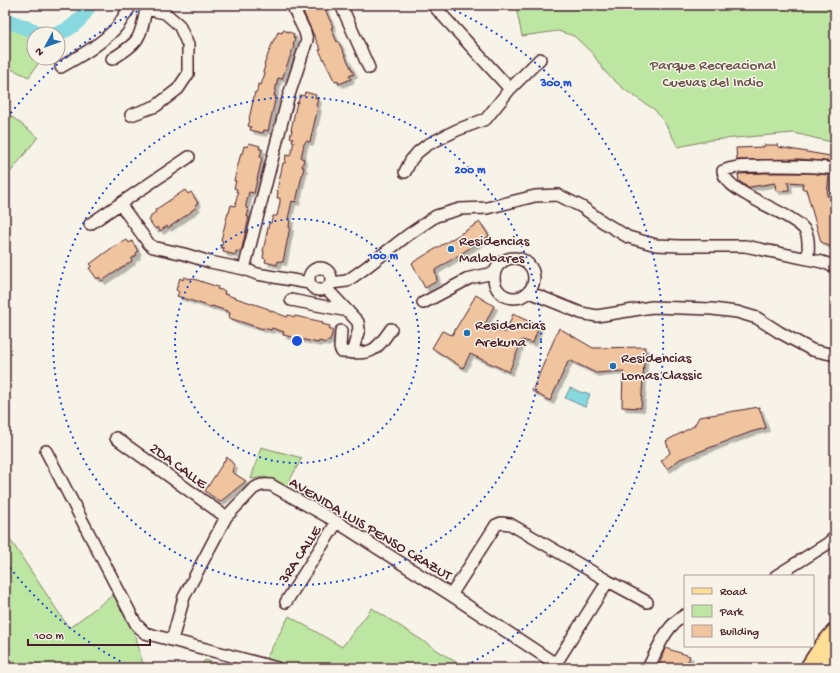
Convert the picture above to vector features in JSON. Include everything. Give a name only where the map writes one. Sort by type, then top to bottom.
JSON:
[{"type":"main road","points":[[807,668],[822,645],[835,630]]},
{"type":"main road","points":[[821,668],[835,649]]},
{"type":"street","points":[[61,67],[85,53],[107,36],[116,28],[131,5]]},
{"type":"street","points":[[244,269],[288,98],[307,40],[305,32],[292,5]]},
{"type":"street","points":[[341,5],[369,68]]},
{"type":"street","points":[[433,5],[510,90]]},
{"type":"street","points":[[112,59],[137,40],[143,28],[144,7],[165,13],[179,25],[188,45],[188,74],[178,89],[156,106],[131,115]]},
{"type":"street","points":[[405,172],[411,160],[427,145],[457,130],[486,119],[510,90],[540,59]]},
{"type":"street","points":[[90,224],[189,157]]},
{"type":"street","points":[[808,259],[808,244],[805,230],[794,220],[762,204],[732,185],[723,174],[723,171],[730,168],[743,167],[798,166],[835,169]]},
{"type":"street","points":[[120,204],[149,244],[153,246],[210,262],[244,269],[258,274],[310,283],[316,290],[347,281],[398,242],[436,216],[460,208],[487,208],[535,196],[558,196],[582,206],[628,237],[656,244],[745,246],[835,266]]},
{"type":"street","points":[[520,258],[530,267],[533,273],[533,286],[524,296],[510,298],[504,296],[495,286],[493,280],[494,273],[497,266],[503,260],[520,258]]},
{"type":"street","points":[[310,283],[310,274],[314,269],[322,268],[330,275],[328,286],[358,322],[360,329],[352,353]]},
{"type":"street","points":[[423,303],[470,278],[494,273]]},
{"type":"street","points":[[529,292],[581,313],[597,316],[652,307],[712,308],[737,312],[757,318],[812,350],[835,355]]},
{"type":"street","points":[[291,300],[348,311]]},
{"type":"street","points":[[341,331],[340,348],[342,352],[366,353],[372,351],[382,342],[391,329]]},
{"type":"street","name":"2DA CALLE","points":[[116,438],[226,517]]},
{"type":"street","points":[[46,451],[136,624],[145,633],[277,668]]},
{"type":"street","name":"AVENIDA LUIS PENSO CRAZUT","points":[[172,640],[184,597],[226,517],[254,489],[265,484],[270,485],[337,522],[452,595],[555,666]]},
{"type":"street","name":"3RA CALLE","points":[[286,602],[337,522]]},
{"type":"street","points":[[452,595],[496,525],[501,523],[510,524],[647,602]]},
{"type":"street","points":[[778,575],[827,544],[835,537]]},
{"type":"street","points":[[555,666],[608,581]]},
{"type":"street","points":[[648,668],[666,633],[673,624],[684,616]]},
{"type":"green space","name":"Parque Recreacional Cuevas del Indio","points":[[514,5],[835,5],[835,143],[794,133],[711,140],[678,147],[666,125],[655,110],[625,90],[605,72],[593,54],[574,36],[558,31],[522,36],[516,7]]},
{"type":"green space","points":[[5,17],[36,24],[38,26],[26,26],[26,66],[37,66],[29,77],[9,68],[7,113],[38,137],[5,179]]},
{"type":"green space","points":[[261,447],[302,458],[286,487],[265,477],[251,479]]},
{"type":"green space","points":[[5,532],[69,628],[113,595],[136,637],[144,668],[5,668]]},
{"type":"green space","points":[[372,608],[465,668],[261,668],[289,616],[342,647]]},
{"type":"green space","points":[[205,660],[234,668],[200,668]]},
{"type":"water","points":[[570,388],[590,394],[585,407],[565,398]]},
{"type":"building","points":[[300,5],[323,5],[333,27],[331,28],[337,42],[338,41],[354,74],[349,76],[351,79],[339,84],[338,81],[335,82],[319,50],[321,50]]},
{"type":"building","points":[[283,30],[294,34],[294,46],[282,79],[278,78],[274,96],[276,96],[268,131],[264,130],[263,133],[250,130],[251,127],[248,126],[255,92],[257,92],[258,84],[261,85],[265,73],[263,72],[264,65],[274,39],[278,32],[282,33]]},
{"type":"building","points":[[305,92],[316,95],[315,98],[318,99],[316,106],[318,107],[310,142],[306,141],[304,144],[301,158],[304,159],[302,167],[304,167],[296,202],[292,201],[288,219],[290,219],[290,227],[283,262],[278,261],[277,265],[265,262],[266,259],[263,258],[263,251],[269,223],[271,223],[273,216],[277,216],[280,198],[277,198],[277,191],[283,163],[285,163],[286,155],[290,156],[294,142],[292,141],[293,138],[290,137],[297,102],[298,103],[300,95],[304,96]]},
{"type":"building","points":[[249,143],[260,146],[259,149],[262,149],[260,157],[262,158],[254,193],[249,192],[246,205],[246,208],[249,209],[247,217],[249,217],[241,252],[236,251],[236,255],[223,252],[224,248],[221,248],[223,241],[221,240],[231,205],[235,206],[238,192],[236,192],[237,189],[234,188],[236,181],[234,181],[241,153],[242,154],[244,146],[248,147]]},
{"type":"building","points":[[764,145],[778,145],[778,147],[835,157],[835,162],[799,159],[737,160],[736,148],[764,147]]},
{"type":"building","points":[[808,173],[829,175],[827,196],[835,195],[835,249],[821,242],[806,189],[802,189],[803,183],[788,182],[789,190],[776,191],[775,183],[749,188],[739,181],[738,174]]},
{"type":"building","points":[[185,190],[188,194],[191,192],[198,203],[195,205],[197,207],[168,228],[167,226],[160,231],[158,227],[155,229],[149,220],[151,218],[150,216],[156,212],[155,210]]},
{"type":"building","name":"Residencias Malabares","points":[[480,222],[489,236],[435,270],[437,281],[425,288],[412,263]]},
{"type":"building","points":[[127,240],[129,243],[132,241],[138,251],[136,253],[137,255],[131,259],[132,261],[102,281],[99,277],[97,279],[89,268],[92,266],[90,264],[113,247]]},
{"type":"building","points":[[184,277],[218,287],[217,289],[225,291],[224,294],[269,309],[287,317],[288,315],[323,322],[322,324],[330,326],[329,330],[333,330],[330,341],[327,341],[326,343],[319,341],[318,343],[283,335],[284,332],[272,328],[271,330],[263,329],[229,318],[230,313],[227,311],[177,296],[179,292],[176,290],[180,278],[183,280]]},
{"type":"building","points":[[476,295],[494,306],[482,330],[506,332],[513,314],[539,326],[533,343],[522,340],[509,372],[470,354],[463,368],[432,348],[442,331],[452,335]]},
{"type":"building","name":"Residencias Lomas Classic","points":[[559,328],[593,348],[645,347],[641,408],[622,407],[623,371],[596,373],[569,360],[550,401],[532,391]]},
{"type":"building","points":[[759,407],[766,428],[751,432],[680,459],[667,469],[661,461],[670,453],[666,441],[694,426],[699,417]]},
{"type":"building","points":[[227,457],[234,465],[232,472],[246,481],[220,502],[205,491]]},
{"type":"building","points":[[665,648],[690,656],[686,668],[658,668]]},
{"type":"waterway","points":[[66,30],[80,20],[89,5]]},
{"type":"waterway","points":[[5,22],[11,22],[26,28]]},
{"type":"place","name":"Residencias Malabares","points":[[451,249]]},
{"type":"place","name":"Residencias Arekuna","points":[[467,333]]},
{"type":"place","name":"Residencias Lomas Classic","points":[[613,366]]}]
